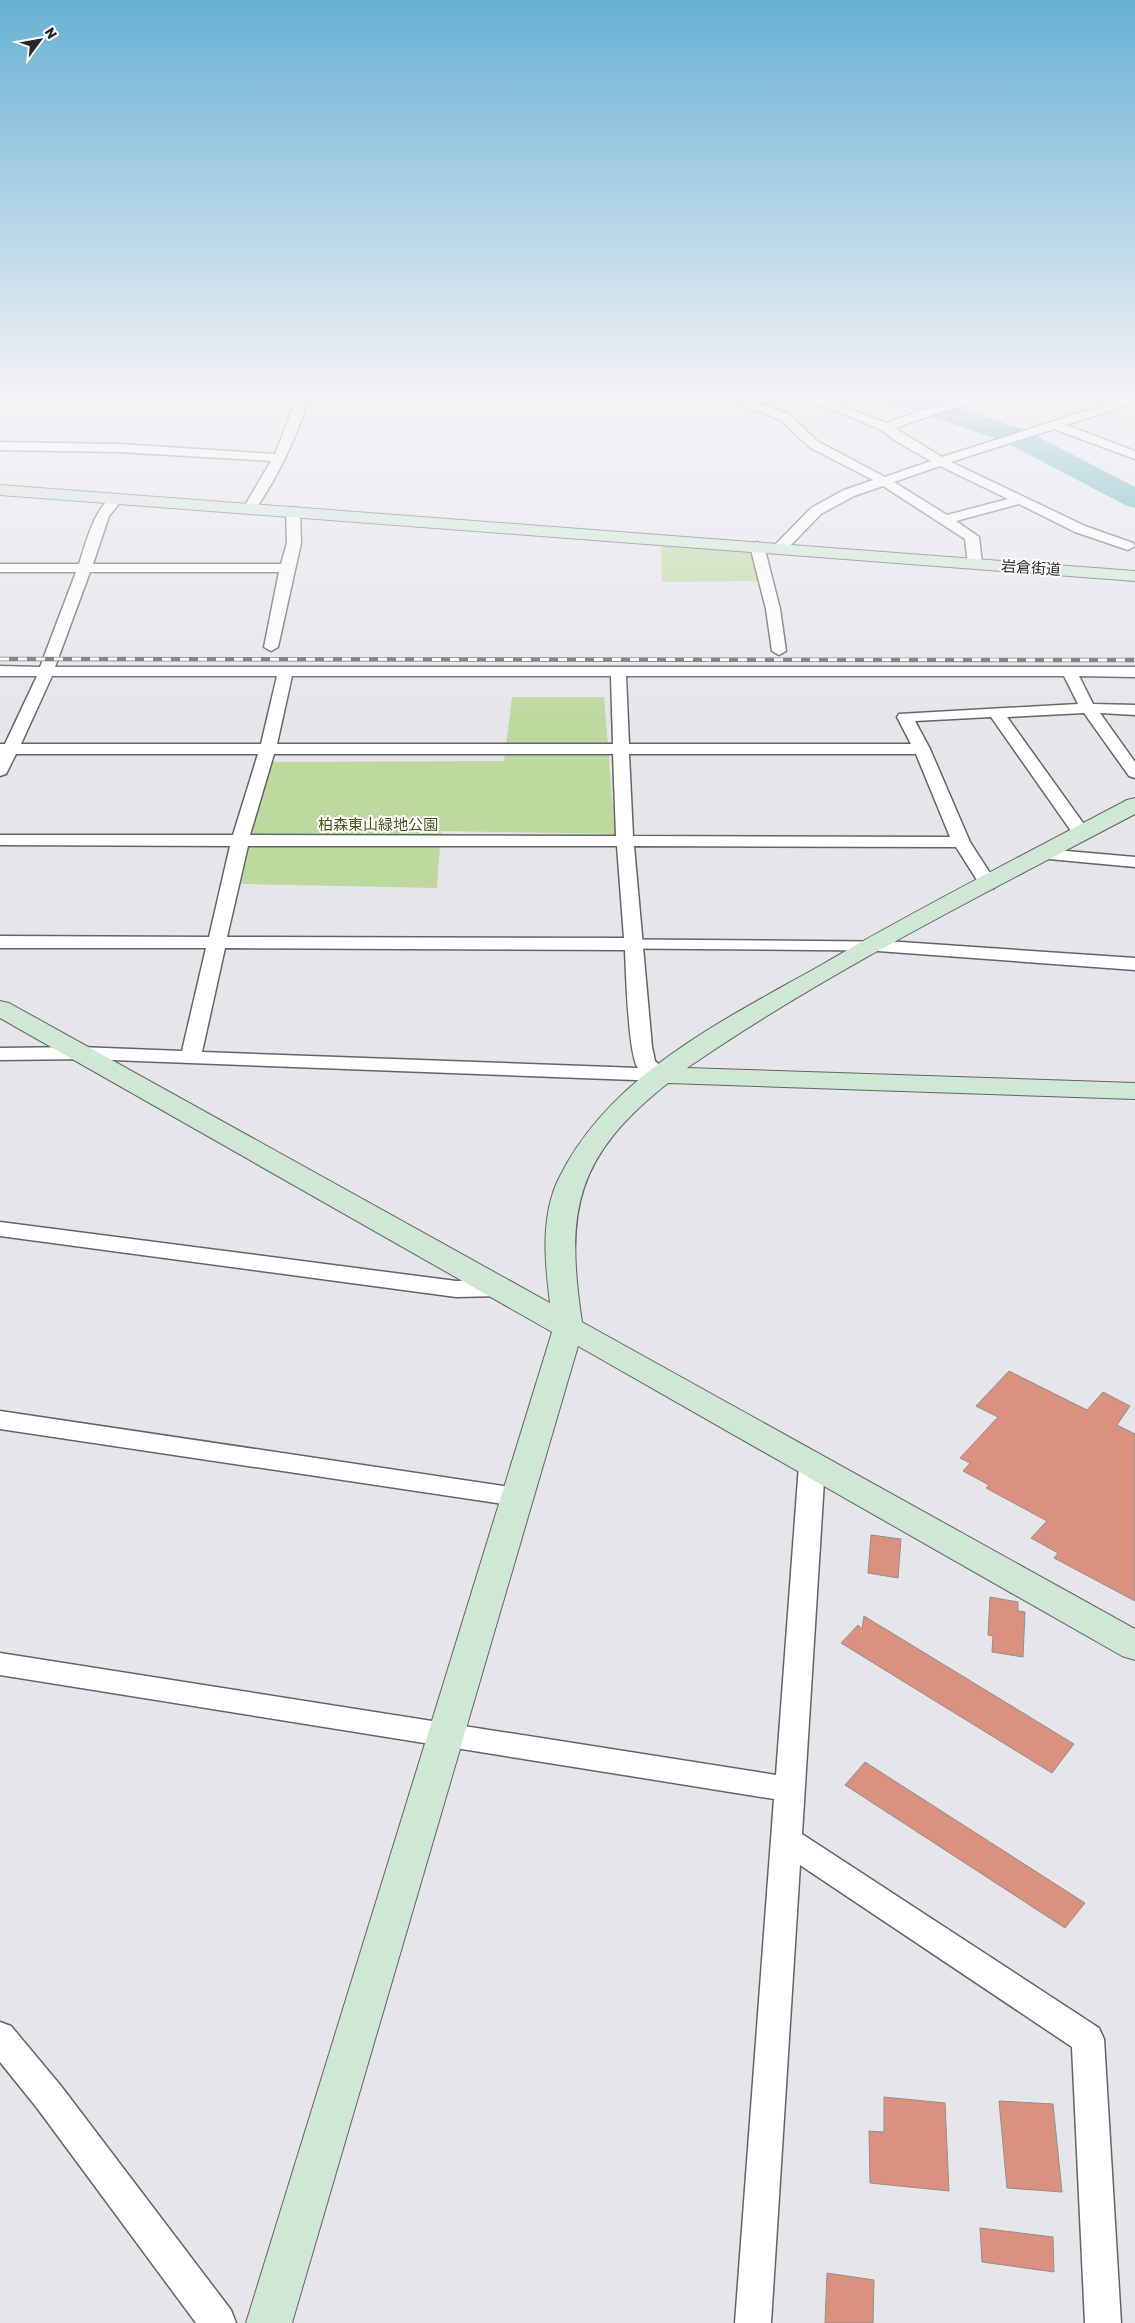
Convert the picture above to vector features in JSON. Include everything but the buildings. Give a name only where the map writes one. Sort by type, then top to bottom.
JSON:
[{"type":"street","points":[[0,770],[5,749],[37,694],[103,515],[115,501]]},
{"type":"street","name":"岩倉街道","points":[[140,501],[293,511],[1135,576]]},
{"type":"street","points":[[250,508],[255,501]]},
{"type":"street","points":[[780,548],[809,517],[832,501]]},
{"type":"street","points":[[916,501],[972,537],[975,564]]},
{"type":"street","points":[[946,520],[1015,501]]},
{"type":"street","points":[[1023,501],[1080,529],[1133,547]]},
{"type":"street","points":[[271,648],[294,543],[293,511]]},
{"type":"street","points":[[757,546],[773,609],[780,651]]},
{"type":"street","points":[[0,568],[287,568]]},
{"type":"street","points":[[0,671],[1135,672]]},
{"type":"street","points":[[191,1057],[240,841],[267,751],[286,671]]},
{"type":"street","points":[[618,672],[625,842],[642,1047],[646,1064],[660,1075]]},
{"type":"street","points":[[1069,672],[1088,708],[1135,773]]},
{"type":"street","points":[[988,884],[960,842],[922,749],[905,717],[1088,708],[1135,710]]},
{"type":"street","points":[[996,712],[1082,834]]},
{"type":"street","points":[[5,749],[267,751],[922,749]]},
{"type":"street","points":[[269,2323],[444,1734],[568,1328],[562,1288],[560,1219],[572,1180],[590,1149],[610,1122],[660,1075],[709,1040],[870,946],[1135,805]]},
{"type":"street","points":[[0,840],[960,842]]},
{"type":"street","points":[[1044,854],[1135,862]]},
{"type":"street","points":[[0,942],[634,944]]},
{"type":"street","points":[[870,946],[1135,964]]},
{"type":"street","points":[[0,1008],[1135,1646]]},
{"type":"street","points":[[0,1054],[191,1057],[1135,1091]]},
{"type":"street","points":[[0,1229],[456,1290],[500,1288]]},
{"type":"street","points":[[0,1420],[241,1454],[517,1497]]},
{"type":"street","points":[[754,2323],[785,1839],[812,1464]]},
{"type":"street","points":[[0,1664],[789,1789]]},
{"type":"street","points":[[785,1839],[1088,2039],[1103,2323]]},
{"type":"street","points":[[0,2037],[49,2097],[218,2323]]},
{"type":"lane","points":[[634,944],[870,946]]},
{"type":"green space","points":[[661,543],[751,549],[762,581],[662,582]]},
{"type":"green space","name":"柏森東山緑地公園","points":[[512,697],[604,697],[615,834],[441,831],[437,888],[241,884],[268,762],[504,761]]},
{"type":"railway","points":[[0,659],[1135,660]]}]
